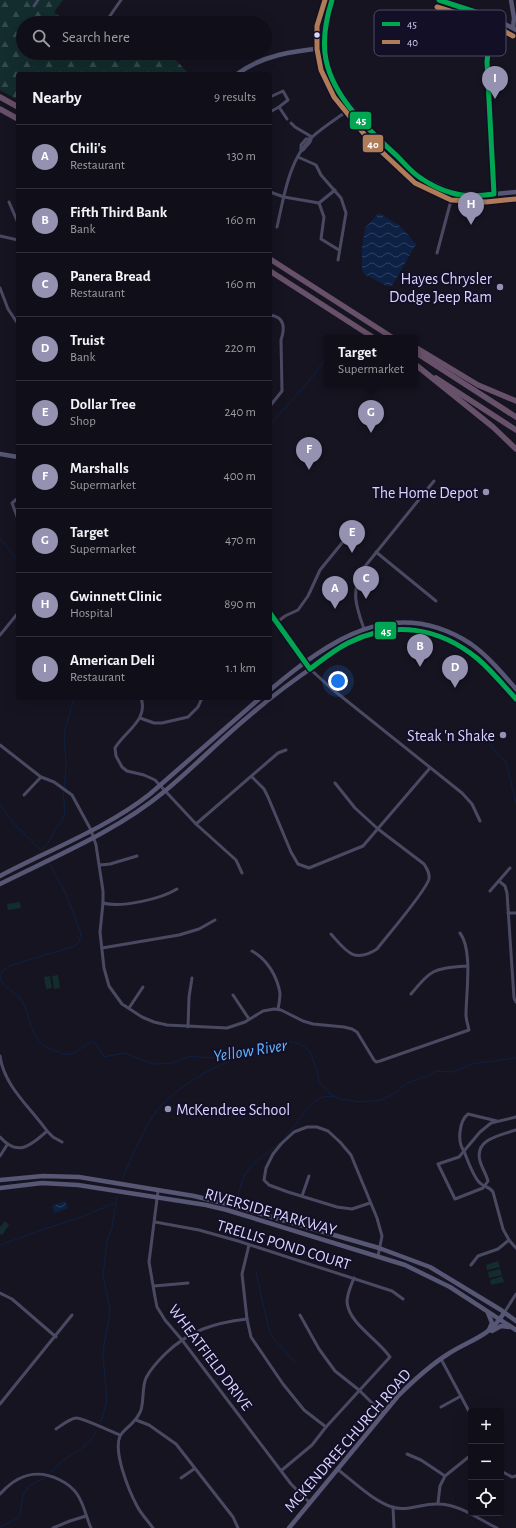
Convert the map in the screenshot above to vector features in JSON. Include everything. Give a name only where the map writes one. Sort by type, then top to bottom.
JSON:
[{"type":"highway","points":[[0,98],[16,106]]},
{"type":"highway","points":[[0,109],[16,118]]},
{"type":"highway","points":[[272,260],[390,335]]},
{"type":"highway","points":[[272,272],[369,335]]},
{"type":"highway","points":[[418,349],[478,385],[516,401]]},
{"type":"highway","points":[[418,354],[516,417]]},
{"type":"highway","points":[[418,367],[516,430]]},
{"type":"highway","points":[[418,367],[497,430],[516,449]]},
{"type":"main road","points":[[332,0],[324,27],[324,48],[328,68],[334,83],[351,108],[374,135],[419,177],[453,193],[486,195],[516,192]]},
{"type":"main road","points":[[439,0],[470,10]]},
{"type":"main road","points":[[511,0],[514,29]]},
{"type":"main road","points":[[272,56],[295,51],[324,48]]},
{"type":"main road","points":[[240,72],[262,60]]},
{"type":"main road","points":[[0,454],[16,456]]},
{"type":"main road","points":[[272,616],[310,668]]},
{"type":"main road","points":[[272,688],[305,662],[348,636],[364,629],[380,625],[410,622],[445,630],[471,645],[499,669],[516,689]]},
{"type":"main road","points":[[272,697],[310,668],[350,642],[377,632],[406,628],[428,632],[453,641],[472,654],[515,698]]},
{"type":"main road","points":[[0,876],[111,821],[131,808],[160,785],[258,700]]},
{"type":"main road","points":[[0,884],[122,822],[165,791],[249,715],[268,700]]},
{"type":"main road","name":"RIVERSIDE PARKWAY","points":[[0,1180],[43,1176],[79,1177],[194,1196],[227,1204],[379,1248],[430,1267],[516,1321]]},
{"type":"main road","name":"RIVERSIDE PARKWAY","points":[[0,1188],[42,1183],[78,1185],[206,1204],[405,1265],[450,1287],[515,1329]]},
{"type":"main road","points":[[487,1311],[492,1323],[487,1333]]},
{"type":"main road","name":"MCKENDREE CHURCH ROAD","points":[[289,1528],[309,1502],[414,1379],[441,1359],[487,1333],[500,1320],[504,1313]]},
{"type":"main road","points":[[487,1333],[501,1326],[515,1329]]},
{"type":"street","points":[[34,6],[38,0]]},
{"type":"street","points":[[110,16],[121,0]]},
{"type":"street","points":[[272,96],[283,91],[288,100],[272,111]]},
{"type":"street","points":[[279,107],[287,119]]},
{"type":"street","points":[[301,152],[301,145],[306,143],[351,108]]},
{"type":"street","points":[[291,123],[311,138]]},
{"type":"street","points":[[278,227],[290,173],[306,143],[306,139],[311,138]]},
{"type":"street","points":[[298,157],[316,165],[321,175],[342,198],[346,213],[338,260]]},
{"type":"street","points":[[272,193],[284,197],[319,203],[336,190]]},
{"type":"street","points":[[437,253],[453,193]]},
{"type":"street","points":[[9,202],[16,218]]},
{"type":"street","points":[[319,203],[324,217],[321,239],[339,250]]},
{"type":"street","points":[[0,236],[16,240]]},
{"type":"street","points":[[0,288],[8,309],[16,321]]},
{"type":"street","points":[[272,315],[277,316],[281,319],[284,332],[281,340],[282,391],[272,404]]},
{"type":"street","points":[[364,629],[356,606],[355,587],[362,570],[434,481]]},
{"type":"street","points":[[16,500],[12,503],[16,513]]},
{"type":"street","points":[[276,623],[285,616],[298,610],[308,596],[320,570],[351,532]]},
{"type":"street","points":[[376,552],[436,601]]},
{"type":"street","points":[[0,635],[16,615]]},
{"type":"street","points":[[310,668],[332,689],[462,793],[472,804],[480,821]]},
{"type":"street","points":[[141,700],[140,718],[115,748],[118,762],[127,771],[152,778],[160,785],[196,824],[236,860],[242,873]]},
{"type":"street","points":[[140,718],[154,723],[162,723],[188,717],[198,708],[201,700]]},
{"type":"street","points":[[0,745],[41,777],[54,782],[72,795],[91,830],[100,865],[103,903],[100,932],[104,968],[109,986],[122,1004],[142,1017],[154,1022],[167,1026],[227,1028],[263,1011],[278,1009],[313,1024],[352,1029],[357,1032],[376,1062],[469,1030],[466,1018],[468,982],[467,966],[464,939],[460,933]]},
{"type":"street","points":[[196,824],[278,753],[286,750]]},
{"type":"street","points":[[252,777],[264,789],[291,852],[298,864],[309,868],[363,846],[430,768]]},
{"type":"street","points":[[24,795],[41,777]]},
{"type":"street","points":[[331,934],[347,952],[357,956],[364,956],[371,953],[377,949],[428,882],[430,877],[424,864],[378,829],[355,808],[335,783]]},
{"type":"street","points":[[100,865],[110,864],[137,856]]},
{"type":"street","points":[[490,891],[510,868]]},
{"type":"street","points":[[500,881],[505,886],[507,893],[515,981],[514,998],[516,1002]]},
{"type":"street","points":[[103,903],[124,904],[150,899],[170,893],[176,889]]},
{"type":"street","points":[[508,913],[516,913]]},
{"type":"street","points":[[102,948],[179,935],[199,930],[215,920]]},
{"type":"street","points":[[511,948],[516,947]]},
{"type":"street","points":[[252,951],[262,957],[270,968],[280,993],[278,1009]]},
{"type":"street","points":[[411,994],[426,976],[433,971],[441,968],[467,966]]},
{"type":"street","points":[[188,1027],[189,997],[192,978]]},
{"type":"street","points":[[129,1008],[144,987]]},
{"type":"street","points":[[233,995],[249,1018]]},
{"type":"street","points":[[0,1056],[1,1065],[9,1083],[47,1131],[62,1142]]},
{"type":"street","points":[[497,1121],[468,1114],[464,1118],[460,1133],[461,1147],[478,1182],[491,1188],[501,1224],[516,1248]]},
{"type":"street","points":[[516,1117],[497,1121],[491,1124],[480,1132],[459,1157],[438,1164],[455,1198],[484,1186],[488,1181],[480,1156],[480,1151],[483,1144],[487,1140],[516,1130]]},
{"type":"street","points":[[370,1203],[359,1207],[337,1207],[288,1192],[269,1185],[264,1180],[266,1168],[276,1149],[294,1132],[307,1127],[318,1127],[328,1131],[351,1155],[381,1228],[382,1236],[378,1256]]},
{"type":"street","points":[[0,1137],[8,1146],[16,1148],[26,1147],[47,1131]]},
{"type":"street","points":[[0,1156],[8,1146]]},
{"type":"street","points":[[302,1196],[309,1176]]},
{"type":"street","name":"WHEATFIELD DRIVE","points":[[158,1191],[150,1262],[157,1307],[165,1320],[282,1470],[291,1484],[309,1502]]},
{"type":"street","name":"TRELLIS POND COURT","points":[[155,1222],[199,1230],[249,1245],[392,1291],[403,1299]]},
{"type":"street","points":[[471,1265],[478,1256],[498,1249],[510,1240]]},
{"type":"street","points":[[249,1245],[242,1274],[247,1319],[251,1337],[282,1384],[304,1410],[326,1427]]},
{"type":"street","points":[[282,1470],[312,1446],[326,1427],[390,1357],[384,1349],[356,1322],[349,1312],[347,1300],[354,1278]]},
{"type":"street","points":[[154,1286],[188,1283]]},
{"type":"street","points":[[0,1292],[12,1299],[56,1337]]},
{"type":"street","name":"MCKENDREE CHURCH ROAD","points":[[504,1313],[516,1294]]},
{"type":"street","points":[[0,1404],[56,1337],[72,1315]]},
{"type":"street","points":[[300,1315],[319,1349],[335,1371],[359,1390],[383,1414]]},
{"type":"street","points":[[153,1528],[137,1506],[128,1484],[118,1447],[120,1435],[136,1420],[141,1410],[145,1379],[154,1365],[191,1333],[227,1321],[247,1319]]},
{"type":"street","points":[[441,1359],[468,1409]]},
{"type":"street","points":[[441,1407],[461,1396]]},
{"type":"street","points":[[56,1429],[69,1420],[77,1417],[120,1435]]},
{"type":"street","points":[[136,1420],[149,1425],[176,1444],[233,1517],[238,1528]]},
{"type":"street","points":[[407,1454],[421,1460],[445,1476]]},
{"type":"street","points":[[438,1503],[440,1486],[445,1476],[468,1457]]},
{"type":"street","points":[[181,1478],[194,1469]]},
{"type":"street","points":[[337,1469],[373,1497],[393,1507],[407,1508],[438,1503],[454,1506],[497,1528]]},
{"type":"street","points":[[504,1473],[512,1477],[516,1476]]},
{"type":"street","points":[[0,1494],[9,1484],[27,1475],[39,1474],[52,1476],[65,1482],[76,1492],[81,1500],[91,1528]]},
{"type":"street","points":[[393,1507],[394,1528]]},
{"type":"street","points":[[53,1528],[86,1516]]},
{"type":"green space","points":[[0,0],[63,0],[54,12],[59,16],[16,16],[16,60],[116,60],[118,62],[120,60],[176,60],[187,72],[16,72],[16,99],[0,90]]},
{"type":"green space","points":[[20,902],[21,908],[8,910],[7,904]]},
{"type":"green space","points":[[58,975],[60,988],[54,989],[52,976]]},
{"type":"green space","points":[[50,976],[52,988],[46,989],[44,977]]},
{"type":"green space","points":[[5,1221],[9,1225],[2,1235],[0,1234],[0,1227]]},
{"type":"green space","points":[[498,1261],[500,1267],[487,1270],[486,1265]]},
{"type":"green space","points":[[500,1269],[502,1275],[489,1278],[488,1272]]},
{"type":"green space","points":[[502,1276],[504,1282],[491,1285],[490,1280]]},
{"type":"water","points":[[379,213],[400,226],[416,244],[392,286],[387,286],[364,274],[362,269],[362,248],[365,228]]},
{"type":"water","points":[[65,1201],[68,1208],[55,1213],[52,1206]]},
{"type":"waterway","points":[[272,423],[315,374],[324,360]]},
{"type":"waterway","points":[[0,538],[16,558]]},
{"type":"waterway","points":[[64,788],[66,767],[64,733],[73,700]]},
{"type":"waterway","points":[[490,745],[506,762],[516,803]]},
{"type":"waterway","points":[[42,850],[48,843],[64,816],[65,807],[63,791]]},
{"type":"waterway","name":"Yellow River","points":[[0,805],[16,826],[43,852]]},
{"type":"waterway","name":"Yellow River","points":[[0,976],[2,971],[12,965],[75,946],[79,942],[81,933],[65,892],[49,863]]},
{"type":"waterway","name":"Yellow River","points":[[0,977],[1,981],[22,1001],[33,1031],[41,1043],[67,1055],[77,1052],[86,1044],[92,1042],[96,1044],[104,1057],[124,1053],[153,1064],[172,1063],[192,1056],[210,1058],[242,1048],[254,1049],[292,1042],[302,1045],[310,1052],[319,1081],[329,1093],[340,1099],[361,1102],[380,1100],[390,1096],[408,1083],[423,1077],[428,1077],[435,1071],[453,1072],[472,1064],[516,1058]]},
{"type":"waterway","points":[[123,1178],[143,1133],[153,1116],[164,1103],[176,1092],[198,1077],[253,1049]]},
{"type":"waterway","points":[[237,1199],[249,1168],[277,1146],[315,1102],[320,1098],[329,1096],[335,1097]]},
{"type":"waterway","points":[[101,1421],[107,1401],[103,1355],[110,1308],[103,1276],[107,1241],[112,1227],[117,1196]]},
{"type":"waterway","points":[[0,1245],[82,1217],[114,1203]]},
{"type":"waterway","points":[[235,1224],[247,1238]]},
{"type":"waterway","points":[[256,1272],[268,1326],[272,1337],[297,1364]]},
{"type":"waterway","points":[[51,1472],[63,1461],[87,1444],[96,1432]]},
{"type":"waterway","points":[[0,1527],[18,1518],[20,1515],[23,1495],[29,1486],[46,1477]]},
{"type":"transit line","name":"40","points":[[325,0],[317,26],[317,49],[321,70],[334,97],[369,140],[415,183],[451,200],[486,202],[516,199]]},
{"type":"transit line","name":"45","points":[[332,0],[325,30],[324,45],[330,74],[345,101],[375,136],[418,177],[436,187],[452,193],[467,196],[494,194],[488,56]]},
{"type":"transit line","name":"45","points":[[439,0],[470,10]]},
{"type":"transit line","name":"40","points":[[437,7],[447,10]]},
{"type":"transit line","name":"40","points":[[506,32],[513,36]]},
{"type":"transit line","name":"45","points":[[272,616],[310,669],[328,655],[348,643],[365,636],[382,631],[415,630],[432,634],[463,648],[478,659],[516,699]]},
{"type":"place","name":"American Deli","points":[[495,99]]},
{"type":"place","name":"Gwinnett Clinic","points":[[471,225]]},
{"type":"place","name":"Hayes Chrysler Dodge Jeep Ram","points":[[500,287]]},
{"type":"place","name":"Target","points":[[371,433]]},
{"type":"place","name":"Marshalls","points":[[309,470]]},
{"type":"place","name":"The Home Depot","points":[[486,492]]},
{"type":"place","name":"Dollar Tree","points":[[352,553]]},
{"type":"place","name":"Panera Bread","points":[[366,599]]},
{"type":"place","name":"Chili's","points":[[335,609]]},
{"type":"place","name":"Fifth Third Bank","points":[[420,667]]},
{"type":"place","name":"Truist","points":[[455,688]]},
{"type":"place","name":"Steak 'n Shake","points":[[503,735]]},
{"type":"place","name":"McKendree School","points":[[168,1109]]}]
